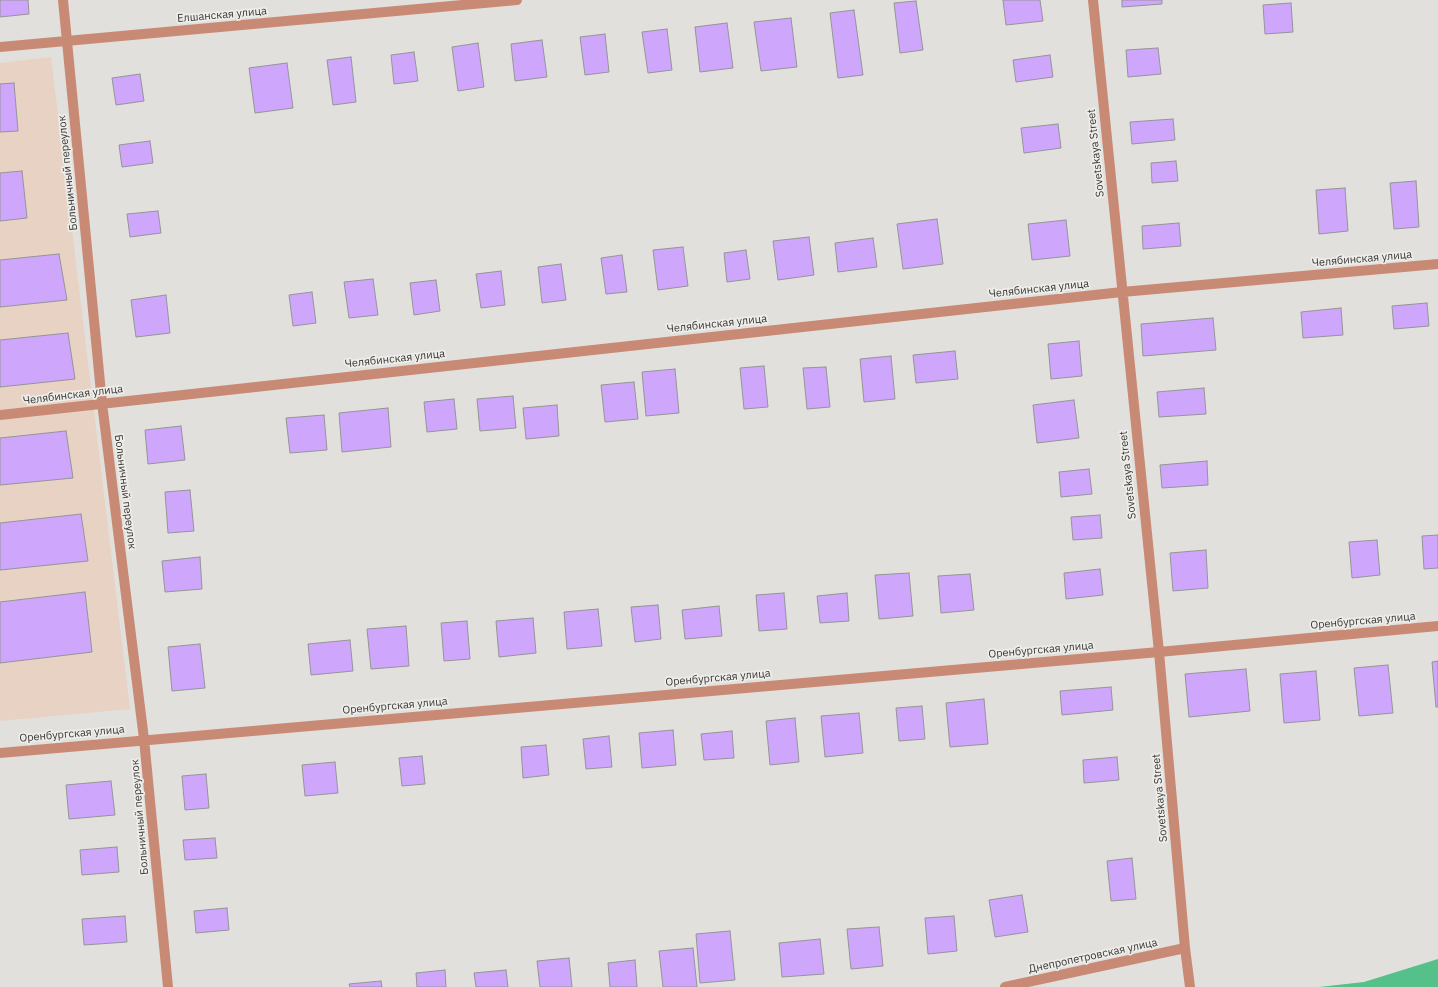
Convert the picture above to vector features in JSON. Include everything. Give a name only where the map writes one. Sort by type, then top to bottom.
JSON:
[{"type":"street","name":"Больничный переулок","points":[[63,0],[102,403],[144,739],[168,987]]},
{"type":"street","name":"Елшанская улица","points":[[0,47],[517,0]]},
{"type":"street","name":"Sovetskaya Street","points":[[1093,0],[1190,987]]},
{"type":"street","name":"Челябинская улица","points":[[0,415],[1122,292],[1438,264]]},
{"type":"street","name":"Оренбургская улица","points":[[0,753],[144,739],[1158,652],[1438,626]]},
{"type":"street","name":"Днепропетровская улица","points":[[1006,987],[1185,948]]},
{"type":"shaded area","points":[[51,57],[130,709],[0,721],[0,63]]},
{"type":"green space","points":[[1438,959],[1438,987],[1319,987],[1364,982]]},
{"type":"building","points":[[0,0],[28,0],[29,14],[0,17]]},
{"type":"building","points":[[1003,0],[1040,0],[1043,21],[1006,25]]},
{"type":"building","points":[[1122,0],[1162,0],[1162,4],[1122,7]]},
{"type":"building","points":[[916,1],[923,50],[900,53],[894,3]]},
{"type":"building","points":[[1291,3],[1293,32],[1265,34],[1263,5]]},
{"type":"building","points":[[854,10],[863,75],[838,78],[830,13]]},
{"type":"building","points":[[791,18],[797,67],[761,71],[754,22]]},
{"type":"building","points":[[727,23],[733,68],[700,72],[695,27]]},
{"type":"building","points":[[667,29],[672,70],[648,73],[642,32]]},
{"type":"building","points":[[605,34],[609,72],[585,75],[580,37]]},
{"type":"building","points":[[542,40],[547,77],[515,81],[511,44]]},
{"type":"building","points":[[478,43],[484,87],[458,91],[452,47]]},
{"type":"building","points":[[1158,48],[1161,74],[1128,77],[1126,50]]},
{"type":"building","points":[[414,52],[418,81],[394,84],[391,55]]},
{"type":"building","points":[[1050,55],[1053,77],[1016,82],[1013,60]]},
{"type":"building","points":[[351,57],[356,102],[333,105],[327,60]]},
{"type":"building","points":[[287,63],[293,108],[255,113],[249,68]]},
{"type":"building","points":[[140,74],[144,101],[116,105],[112,78]]},
{"type":"building","points":[[14,83],[18,131],[0,132],[0,84]]},
{"type":"building","points":[[1173,119],[1175,140],[1132,144],[1130,122]]},
{"type":"building","points":[[1058,124],[1061,148],[1024,153],[1021,128]]},
{"type":"building","points":[[150,141],[153,163],[122,167],[119,145]]},
{"type":"building","points":[[1176,161],[1178,181],[1152,183],[1151,163]]},
{"type":"building","points":[[22,171],[27,218],[0,221],[0,173]]},
{"type":"building","points":[[1416,181],[1419,227],[1394,229],[1390,183]]},
{"type":"building","points":[[1345,188],[1348,231],[1319,234],[1316,190]]},
{"type":"building","points":[[158,211],[161,233],[130,237],[127,214]]},
{"type":"building","points":[[937,219],[943,264],[903,269],[897,224]]},
{"type":"building","points":[[1066,220],[1070,256],[1032,260],[1028,224]]},
{"type":"building","points":[[1179,223],[1181,246],[1143,249],[1142,226]]},
{"type":"building","points":[[809,237],[814,275],[778,280],[773,241]]},
{"type":"building","points":[[873,238],[877,267],[838,272],[835,243]]},
{"type":"building","points":[[683,247],[688,286],[658,290],[653,250]]},
{"type":"building","points":[[746,250],[750,279],[727,282],[724,253]]},
{"type":"building","points":[[59,254],[67,300],[0,307],[0,260]]},
{"type":"building","points":[[622,255],[627,292],[606,294],[601,258]]},
{"type":"building","points":[[561,264],[566,300],[542,303],[538,267]]},
{"type":"building","points":[[501,271],[505,305],[481,308],[476,274]]},
{"type":"building","points":[[373,279],[378,315],[349,318],[344,282]]},
{"type":"building","points":[[436,280],[440,311],[414,315],[410,283]]},
{"type":"building","points":[[312,292],[316,323],[293,326],[289,295]]},
{"type":"building","points":[[166,295],[170,333],[136,337],[131,300]]},
{"type":"building","points":[[1427,303],[1429,326],[1394,329],[1392,306]]},
{"type":"building","points":[[1341,308],[1343,335],[1303,338],[1301,312]]},
{"type":"building","points":[[1213,318],[1216,350],[1143,356],[1141,324]]},
{"type":"building","points":[[68,333],[75,379],[0,387],[0,340]]},
{"type":"building","points":[[1079,341],[1082,376],[1051,379],[1048,344]]},
{"type":"building","points":[[955,351],[958,379],[916,383],[913,355]]},
{"type":"building","points":[[891,356],[895,399],[864,402],[860,359]]},
{"type":"building","points":[[764,366],[768,407],[744,409],[740,368]]},
{"type":"building","points":[[826,367],[830,407],[807,409],[803,368]]},
{"type":"building","points":[[675,369],[679,413],[646,416],[642,372]]},
{"type":"building","points":[[634,382],[638,419],[605,422],[601,385]]},
{"type":"building","points":[[1204,388],[1206,414],[1159,417],[1157,392]]},
{"type":"building","points":[[513,396],[516,428],[480,431],[477,399]]},
{"type":"building","points":[[454,399],[457,429],[427,432],[424,402]]},
{"type":"building","points":[[1074,400],[1079,438],[1037,443],[1033,405]]},
{"type":"building","points":[[557,405],[559,436],[526,439],[523,408]]},
{"type":"building","points":[[388,408],[391,447],[342,452],[339,413]]},
{"type":"building","points":[[324,415],[327,450],[290,453],[286,418]]},
{"type":"building","points":[[181,426],[185,460],[148,464],[145,430]]},
{"type":"building","points":[[66,431],[73,478],[0,485],[0,438]]},
{"type":"building","points":[[1207,461],[1208,485],[1162,488],[1160,465]]},
{"type":"building","points":[[1089,469],[1092,494],[1061,497],[1059,472]]},
{"type":"building","points":[[190,490],[194,531],[168,533],[165,492]]},
{"type":"building","points":[[81,514],[88,561],[0,570],[0,523]]},
{"type":"building","points":[[1100,515],[1102,538],[1073,540],[1071,517]]},
{"type":"building","points":[[1438,535],[1438,568],[1424,569],[1422,536]]},
{"type":"building","points":[[1377,540],[1380,575],[1352,578],[1349,542]]},
{"type":"building","points":[[1206,550],[1208,588],[1173,591],[1170,553]]},
{"type":"building","points":[[200,557],[202,589],[165,592],[162,561]]},
{"type":"building","points":[[1100,569],[1103,595],[1066,599],[1064,573]]},
{"type":"building","points":[[909,573],[913,616],[879,619],[875,575]]},
{"type":"building","points":[[970,574],[974,610],[941,613],[938,576]]},
{"type":"building","points":[[85,592],[92,652],[0,663],[0,602]]},
{"type":"building","points":[[784,593],[787,629],[759,631],[756,595]]},
{"type":"building","points":[[847,593],[849,621],[820,623],[817,596]]},
{"type":"building","points":[[658,605],[661,639],[635,642],[631,607]]},
{"type":"building","points":[[719,606],[722,636],[685,639],[682,610]]},
{"type":"building","points":[[598,609],[602,646],[567,649],[564,612]]},
{"type":"building","points":[[533,618],[536,653],[499,657],[496,621]]},
{"type":"building","points":[[467,621],[470,659],[444,661],[441,623]]},
{"type":"building","points":[[406,626],[409,666],[371,669],[367,629]]},
{"type":"building","points":[[350,640],[353,671],[311,675],[308,644]]},
{"type":"building","points":[[200,644],[205,688],[172,691],[168,647]]},
{"type":"building","points":[[1438,661],[1438,707],[1436,707],[1432,662]]},
{"type":"building","points":[[1388,665],[1393,713],[1359,716],[1354,668]]},
{"type":"building","points":[[1246,669],[1250,711],[1189,717],[1185,674]]},
{"type":"building","points":[[1316,671],[1320,720],[1284,723],[1280,674]]},
{"type":"building","points":[[1111,687],[1113,710],[1062,715],[1060,691]]},
{"type":"building","points":[[984,699],[988,744],[950,747],[946,703]]},
{"type":"building","points":[[922,706],[925,739],[899,741],[896,708]]},
{"type":"building","points":[[859,713],[863,753],[825,757],[821,716]]},
{"type":"building","points":[[795,718],[799,762],[770,765],[766,721]]},
{"type":"building","points":[[673,730],[676,765],[642,768],[639,733]]},
{"type":"building","points":[[732,731],[734,758],[704,760],[701,734]]},
{"type":"building","points":[[609,736],[612,767],[586,769],[583,739]]},
{"type":"building","points":[[546,745],[549,775],[523,778],[521,747]]},
{"type":"building","points":[[422,756],[425,784],[402,786],[399,758]]},
{"type":"building","points":[[1117,757],[1119,780],[1084,783],[1083,760]]},
{"type":"building","points":[[335,762],[338,793],[305,796],[302,765]]},
{"type":"building","points":[[206,774],[209,808],[185,810],[182,776]]},
{"type":"building","points":[[111,781],[115,815],[69,819],[66,785]]},
{"type":"building","points":[[215,838],[217,858],[185,860],[183,840]]},
{"type":"building","points":[[117,847],[119,872],[82,875],[80,850]]},
{"type":"building","points":[[1132,858],[1136,899],[1111,901],[1107,861]]},
{"type":"building","points":[[1022,895],[1028,932],[995,937],[989,900]]},
{"type":"building","points":[[227,908],[229,930],[196,933],[194,911]]},
{"type":"building","points":[[125,916],[127,942],[84,945],[82,919]]},
{"type":"building","points":[[954,916],[957,951],[928,954],[925,918]]},
{"type":"building","points":[[879,927],[883,966],[851,969],[847,929]]},
{"type":"building","points":[[730,931],[735,980],[700,983],[696,934]]},
{"type":"building","points":[[820,939],[824,974],[782,977],[779,943]]},
{"type":"building","points":[[693,948],[697,987],[663,987],[659,951]]},
{"type":"building","points":[[569,958],[572,987],[540,987],[537,961]]},
{"type":"building","points":[[635,960],[637,987],[610,987],[608,963]]},
{"type":"building","points":[[445,970],[446,987],[417,987],[416,973]]},
{"type":"building","points":[[506,970],[508,987],[476,987],[474,973]]},
{"type":"building","points":[[381,981],[382,987],[350,987],[349,984]]}]
